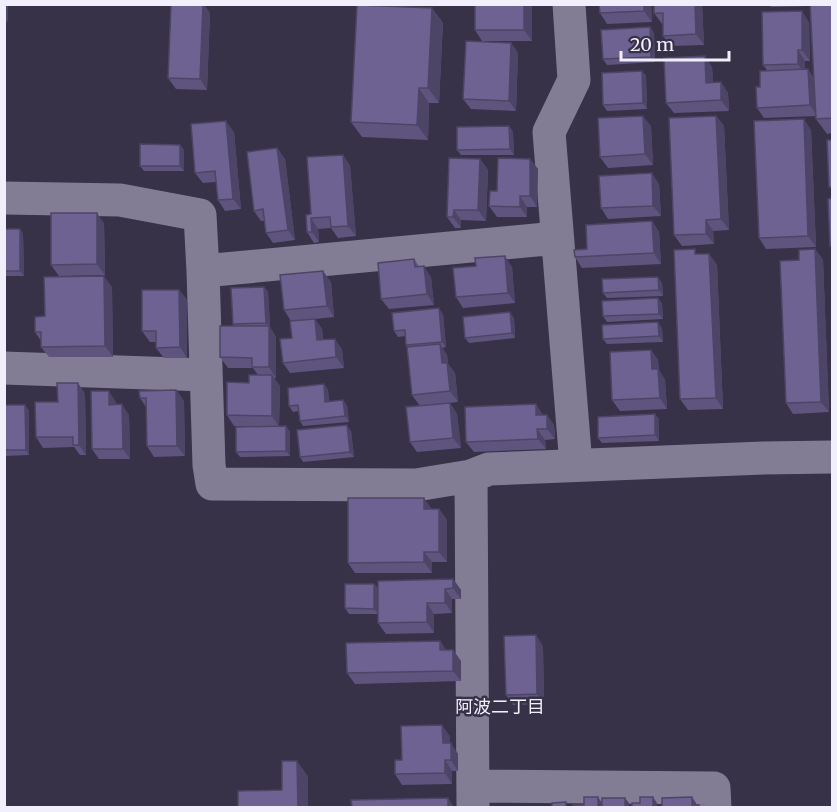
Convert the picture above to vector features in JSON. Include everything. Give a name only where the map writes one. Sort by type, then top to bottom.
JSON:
[{"type":"street","points":[[569,4],[574,80],[549,132],[576,465]]},
{"type":"street","points":[[4,198],[120,200],[200,215],[209,465],[213,484],[416,485],[471,476],[489,469],[832,457]]},
{"type":"street","points":[[203,271],[557,238]]},
{"type":"street","points":[[4,368],[207,375]]},
{"type":"street","points":[[471,476],[473,797],[714,788],[715,807]]},
{"type":"building","points":[[171,4],[203,4],[200,79],[168,78]]},
{"type":"building","points":[[475,4],[524,4],[524,30],[475,30]]},
{"type":"building","points":[[599,4],[644,4],[644,11],[600,13]]},
{"type":"building","points":[[654,4],[695,4],[696,34],[663,36],[663,13],[654,13]]},
{"type":"building","points":[[810,4],[832,4],[832,118],[816,119]]},
{"type":"building","points":[[357,5],[432,8],[428,88],[419,88],[417,125],[351,122]]},
{"type":"building","points":[[802,11],[802,50],[798,50],[798,64],[763,65],[762,12]]},
{"type":"building","points":[[650,27],[651,57],[603,59],[601,30]]},
{"type":"building","points":[[466,41],[511,43],[509,101],[463,99]]},
{"type":"building","points":[[705,56],[706,83],[721,82],[721,100],[666,103],[664,58]]},
{"type":"building","points":[[808,69],[810,105],[757,108],[756,87],[760,87],[760,71]]},
{"type":"building","points":[[642,71],[643,103],[603,105],[602,73]]},
{"type":"building","points":[[643,116],[645,154],[600,157],[598,118]]},
{"type":"building","points":[[716,116],[721,219],[706,220],[706,234],[674,235],[669,118]]},
{"type":"building","points":[[804,119],[808,236],[759,238],[754,121]]},
{"type":"building","points":[[226,121],[233,199],[218,200],[215,171],[195,173],[191,124]]},
{"type":"building","points":[[509,126],[510,149],[457,150],[457,127]]},
{"type":"building","points":[[827,140],[832,140],[832,187],[829,187]]},
{"type":"building","points":[[140,144],[180,145],[180,166],[140,166]]},
{"type":"building","points":[[277,148],[288,230],[266,233],[263,209],[254,211],[247,152]]},
{"type":"building","points":[[343,155],[348,226],[331,227],[330,217],[311,218],[312,232],[307,232],[306,215],[311,214],[307,157]]},
{"type":"building","points":[[449,158],[480,159],[478,210],[454,210],[453,217],[447,217]]},
{"type":"building","points":[[498,158],[530,159],[530,196],[520,196],[520,207],[489,206],[490,191],[497,191]]},
{"type":"building","points":[[652,173],[653,206],[601,208],[599,176]]},
{"type":"building","points":[[832,198],[832,245],[830,246],[828,199]]},
{"type":"building","points":[[51,213],[97,213],[97,264],[51,265]]},
{"type":"building","points":[[652,221],[654,253],[575,257],[574,250],[587,249],[586,225]]},
{"type":"building","points":[[4,229],[20,229],[20,271],[4,271]]},
{"type":"building","points":[[695,249],[695,254],[709,254],[716,398],[680,399],[674,250]]},
{"type":"building","points":[[815,249],[821,402],[786,403],[780,261],[799,260],[799,250]]},
{"type":"building","points":[[505,256],[508,293],[456,297],[453,268],[476,266],[475,258]]},
{"type":"building","points":[[414,259],[415,267],[424,266],[427,294],[381,299],[378,263]]},
{"type":"building","points":[[323,271],[327,306],[284,310],[280,275]]},
{"type":"building","points":[[104,276],[105,346],[41,347],[41,332],[35,332],[35,317],[45,316],[44,277]]},
{"type":"building","points":[[658,277],[659,290],[603,293],[602,279]]},
{"type":"building","points":[[264,287],[266,323],[233,324],[231,288]]},
{"type":"building","points":[[142,290],[179,290],[180,347],[156,348],[156,331],[142,331]]},
{"type":"building","points":[[658,298],[659,314],[603,316],[602,301]]},
{"type":"building","points":[[439,308],[442,342],[406,345],[405,330],[394,331],[392,313]]},
{"type":"building","points":[[510,312],[512,333],[465,338],[463,317]]},
{"type":"building","points":[[315,319],[317,340],[335,339],[336,357],[283,363],[280,339],[292,338],[290,321]]},
{"type":"building","points":[[658,322],[659,336],[603,339],[602,325]]},
{"type":"building","points":[[220,326],[269,326],[269,367],[252,367],[252,358],[220,357]]},
{"type":"building","points":[[440,344],[442,363],[447,363],[450,391],[412,395],[407,347]]},
{"type":"building","points":[[651,350],[652,369],[658,369],[660,398],[612,400],[610,352]]},
{"type":"building","points":[[249,375],[272,375],[272,416],[227,415],[227,382],[249,383]]},
{"type":"building","points":[[57,383],[78,383],[79,445],[73,445],[73,437],[36,437],[35,402],[58,402]]},
{"type":"building","points":[[324,384],[325,402],[343,400],[345,416],[300,421],[298,405],[289,406],[288,388]]},
{"type":"building","points":[[176,390],[177,446],[147,446],[146,398],[140,398],[139,391]]},
{"type":"building","points":[[91,391],[109,391],[109,405],[122,404],[123,449],[92,449]]},
{"type":"building","points":[[450,403],[453,438],[410,442],[406,407]]},
{"type":"building","points":[[536,404],[536,415],[547,415],[547,429],[537,429],[538,439],[466,442],[465,407]]},
{"type":"building","points":[[4,405],[25,405],[26,450],[4,450]]},
{"type":"building","points":[[655,414],[655,435],[598,438],[598,417]]},
{"type":"building","points":[[347,425],[350,452],[300,457],[297,430]]},
{"type":"building","points":[[286,426],[286,451],[236,452],[236,427]]},
{"type":"building","points":[[348,498],[424,498],[424,509],[439,509],[439,552],[424,552],[424,562],[348,563]]},
{"type":"building","points":[[453,579],[453,588],[445,589],[445,603],[427,603],[427,622],[378,623],[378,581]]},
{"type":"building","points":[[345,584],[374,584],[374,609],[345,608]]},
{"type":"building","points":[[536,635],[537,694],[506,695],[504,636]]},
{"type":"building","points":[[440,641],[440,650],[453,650],[453,671],[347,673],[346,643]]},
{"type":"building","points":[[442,725],[443,743],[451,743],[451,760],[445,760],[445,773],[395,774],[395,760],[402,760],[401,726]]},
{"type":"building","points":[[282,761],[297,761],[298,807],[238,807],[238,791],[282,790]]},
{"type":"building","points":[[584,797],[598,797],[598,807],[573,807],[573,805],[584,805]]},
{"type":"building","points":[[640,797],[653,797],[653,807],[632,807],[632,803],[640,803]]},
{"type":"building","points":[[692,797],[692,805],[699,805],[699,807],[662,807],[662,798]]},
{"type":"building","points":[[448,798],[448,807],[352,807],[351,800]]},
{"type":"building","points":[[602,798],[625,798],[625,807],[602,807]]},
{"type":"building","points":[[566,802],[566,807],[552,807],[552,803]]},
{"type":"district","name":"阿波二丁目","points":[[500,707]]}]
